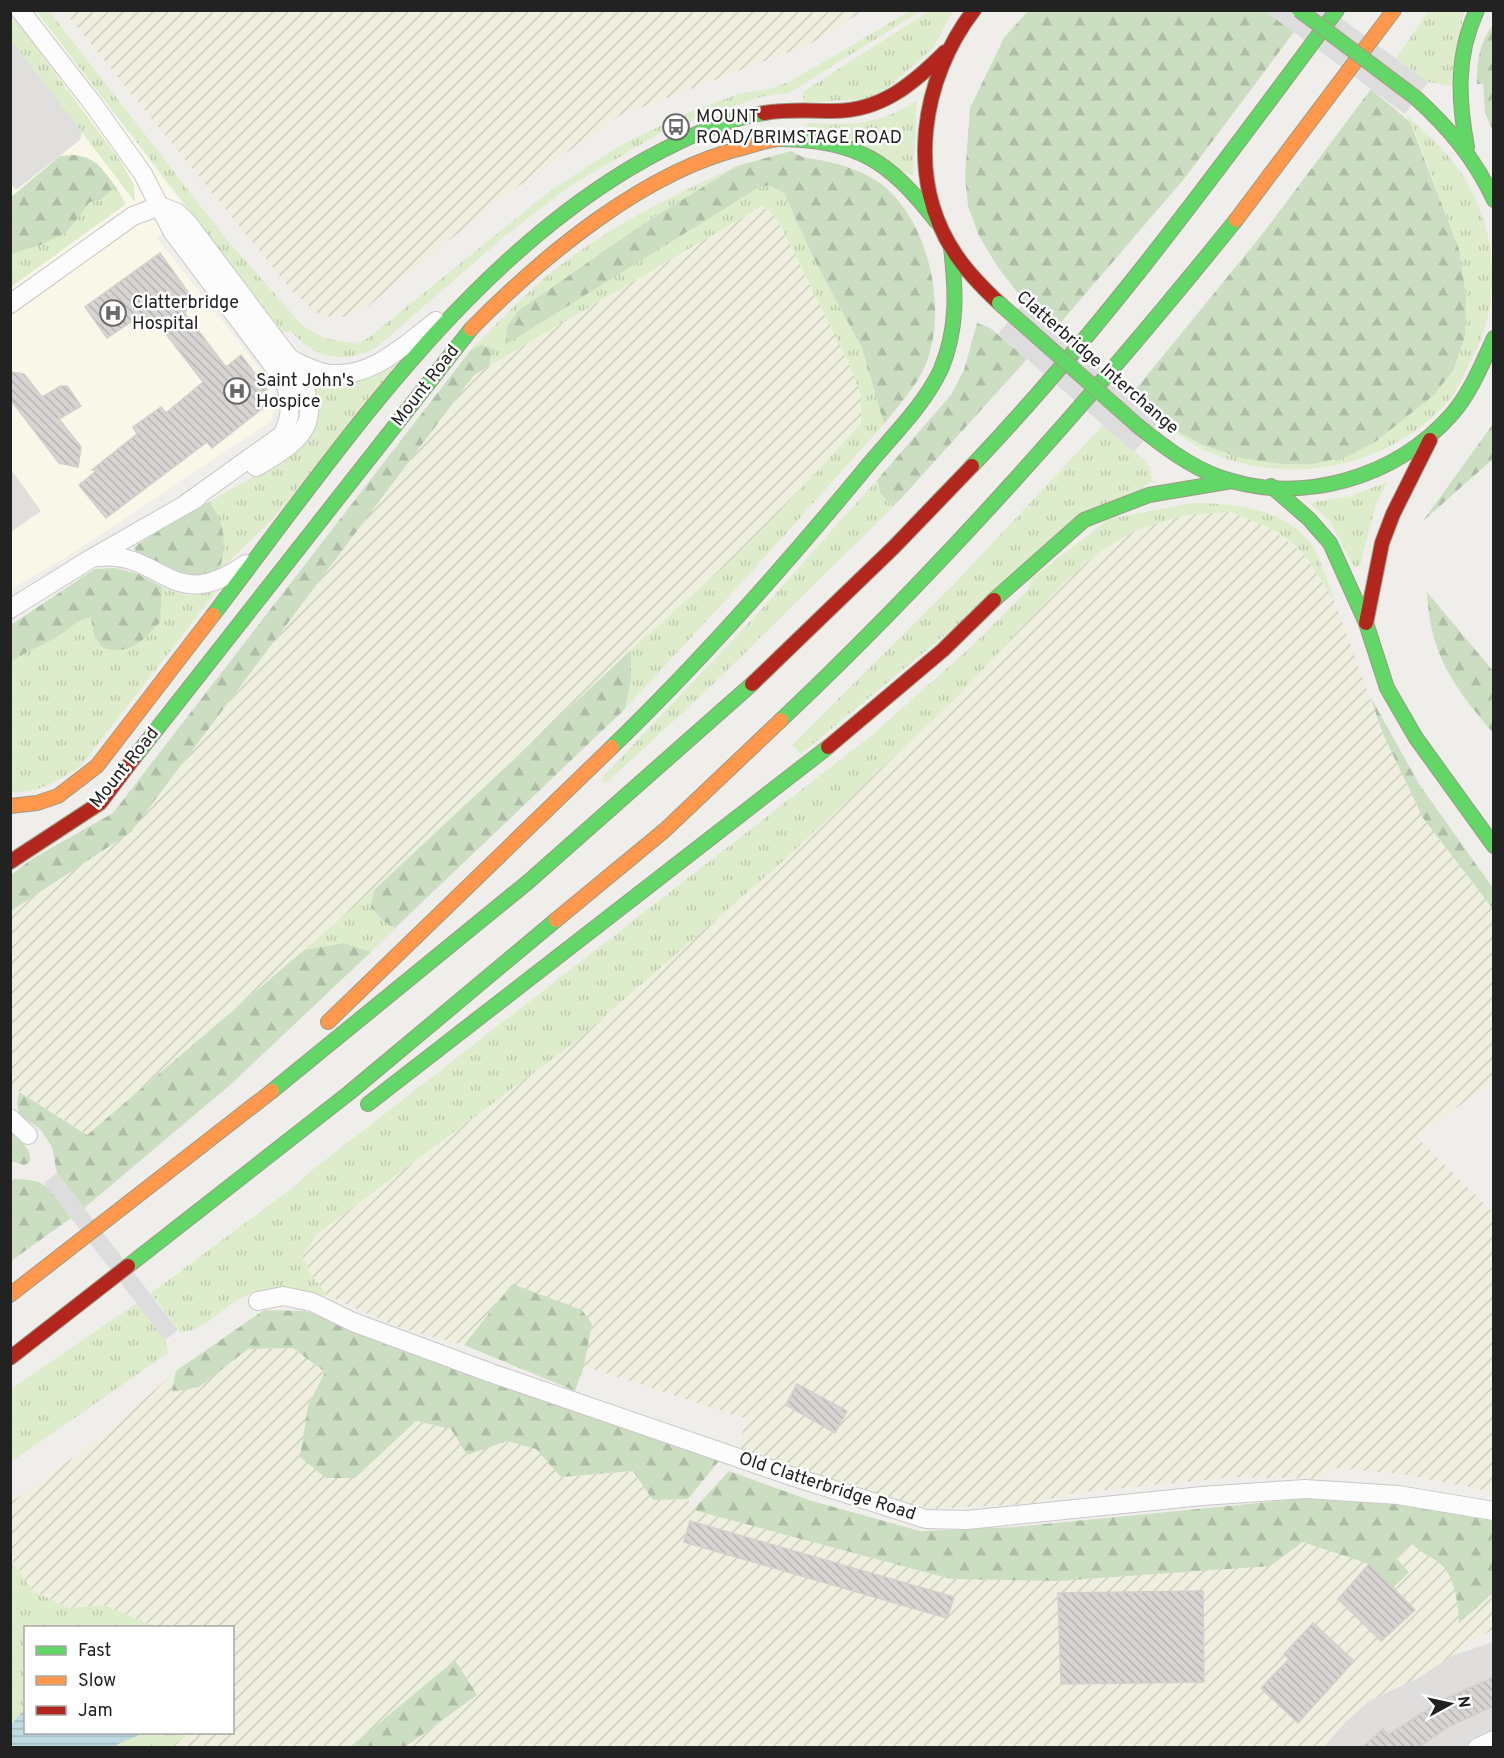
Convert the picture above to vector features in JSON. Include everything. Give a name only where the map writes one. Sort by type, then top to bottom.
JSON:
[{"type":"main road","name":"Clatterbridge Interchange","points":[[974,10],[965,16],[947,50],[933,85],[925,148],[928,182],[942,229],[951,248],[969,273],[999,303],[1138,426],[1196,466],[1232,481],[1271,486],[1331,485],[1361,477],[1389,465],[1430,440],[1466,398],[1489,359],[1494,338]]},
{"type":"main road","points":[[1299,10],[1416,98],[1467,147],[1489,180],[1494,200]]},
{"type":"main road","points":[[10,1295],[332,1045],[593,827],[784,651],[922,519],[1013,423],[1131,281],[1337,10]]},
{"type":"main road","points":[[10,1358],[349,1093],[665,830],[844,660],[993,504],[1141,338],[1270,178],[1394,10]]},
{"type":"main road","points":[[1467,147],[1461,110],[1459,74],[1465,39],[1477,10]]},
{"type":"main road","name":"Mount Road","points":[[10,806],[50,801],[73,787],[97,766],[403,371],[469,295],[504,261],[556,218],[603,185],[654,155],[711,129],[755,114],[802,109],[848,111],[874,104],[901,92],[947,50]]},
{"type":"main road","name":"Mount Road","points":[[10,862],[28,847],[80,820],[100,803],[469,331],[568,241],[613,209],[660,182],[732,151],[766,141],[804,138],[846,147],[887,168],[910,186],[942,229]]},
{"type":"main road","points":[[321,1028],[682,679],[811,534],[931,388],[942,369],[955,328],[951,248]]},
{"type":"main road","points":[[1366,623],[1382,543],[1393,514],[1430,440]]},
{"type":"main road","points":[[360,1111],[852,728],[943,650],[1022,573],[1084,520],[1149,495],[1232,481]]},
{"type":"main road","points":[[1271,486],[1309,519],[1330,543],[1366,623],[1387,688],[1416,738],[1494,846]]},
{"type":"main road","points":[[179,1165],[296,1053]]},
{"type":"main road","points":[[137,1261],[274,1170]]},
{"type":"street","points":[[20,10],[93,104],[143,174],[172,231],[284,380],[290,398],[289,423],[282,435],[187,503]]},
{"type":"street","points":[[10,304],[133,216],[160,206],[176,212],[187,222],[290,360],[309,398],[309,412],[299,439],[287,450],[187,503],[10,609]]},
{"type":"street","name":"Mount Road","points":[[290,360],[326,373],[361,371],[392,355],[469,295]]},
{"type":"street","points":[[92,558],[117,555],[183,585],[210,584],[229,576],[261,554]]},
{"type":"street","points":[[10,1118],[28,1135]]},
{"type":"street","name":"Old Clatterbridge Road","points":[[258,1301],[283,1296],[312,1302],[389,1336],[491,1373],[791,1476],[926,1519],[967,1520],[1202,1496],[1305,1489],[1398,1496],[1494,1511]]},
{"type":"street","points":[[1477,1748],[1494,1740]]},
{"type":"shaded area","name":"Clatterbridge Hospital","points":[[10,11],[36,11],[189,212],[157,238],[275,388],[272,421],[68,556],[11,589]]},
{"type":"shaded area","points":[[11,40],[82,132],[80,140],[16,190],[10,183]]},
{"type":"shaded area","points":[[10,468],[41,511],[11,532],[10,532]]},
{"type":"shaded area","points":[[1493,1642],[1493,1747],[1323,1748],[1346,1721],[1370,1700],[1418,1678],[1449,1657]]},
{"type":"green space","points":[[36,11],[49,11],[227,240],[302,325],[324,338],[356,344],[368,338],[554,188],[623,144],[681,116],[682,120],[569,187],[506,235],[377,347],[353,356],[331,356],[310,348],[291,331],[283,332]]},
{"type":"green space","points":[[64,11],[863,11],[810,44],[619,116],[500,199],[367,307],[343,317],[321,316],[294,293]]},
{"type":"green space","points":[[910,11],[921,11],[789,93],[761,97],[691,120],[684,114],[739,94],[772,88],[791,81]]},
{"type":"green space","points":[[929,11],[953,11],[933,48],[875,99],[804,102],[803,92]]},
{"type":"green space","points":[[1028,11],[1265,11],[1294,32],[1184,179],[1056,328],[1025,301],[999,269],[979,236],[968,206],[965,176],[970,108],[1004,38]]},
{"type":"green space","points":[[1429,11],[1464,11],[1451,86],[1428,82],[1396,58]]},
{"type":"green space","points":[[10,12],[121,162],[134,185],[135,202],[11,40]]},
{"type":"green space","points":[[1493,25],[1493,131],[1485,113],[1483,84],[1477,84],[1477,76],[1482,45]]},
{"type":"green space","points":[[1371,89],[1410,122],[1459,249],[1466,296],[1465,336],[1454,369],[1434,395],[1375,442],[1346,457],[1312,464],[1281,464],[1241,458],[1203,445],[1160,422],[1131,395],[1264,232]]},
{"type":"green space","points":[[917,100],[913,176],[807,128],[807,123],[837,124],[877,119],[903,109]]},
{"type":"green space","points":[[1405,114],[1440,146],[1462,174],[1478,205],[1486,227],[1490,250],[1491,296],[1487,319],[1480,341],[1449,401],[1420,427],[1393,445],[1363,458],[1331,466],[1298,469],[1266,468],[1233,461],[1202,449],[1160,422],[1203,445],[1241,458],[1281,464],[1312,464],[1454,369],[1465,336],[1466,296],[1459,249],[1414,129]]},
{"type":"green space","points":[[791,151],[803,157],[847,167],[880,183],[897,199],[911,219],[922,242],[930,266],[934,292],[935,317],[932,342],[926,364],[917,380],[884,424],[862,348],[816,263],[784,193],[769,185],[756,189],[505,345],[508,325],[518,311],[643,224],[737,166]]},
{"type":"green space","points":[[74,155],[94,162],[116,187],[100,200],[90,202],[66,233],[41,245],[11,254],[11,197],[60,156]]},
{"type":"green space","points":[[737,166],[643,224],[769,185],[784,193],[816,263],[862,348],[884,424],[625,709],[631,679],[631,650],[748,545],[861,424],[861,395],[850,366],[783,230],[770,211],[762,206],[489,366],[493,359],[470,351],[534,287],[578,252],[621,224]]},
{"type":"green space","points":[[116,187],[126,204],[11,287],[11,254],[41,245],[66,233],[90,202],[100,200]]},
{"type":"green space","points":[[762,206],[770,211],[783,230],[850,366],[861,395],[861,424],[748,545],[374,890],[87,1135],[11,1086],[11,911],[13,907],[131,832],[474,375]]},
{"type":"green space","points":[[977,323],[990,328],[1027,359],[898,502],[889,503],[880,492],[877,480],[951,395],[964,370]]},
{"type":"green space","points":[[481,345],[490,348],[492,352],[489,366],[474,375],[131,832],[11,911],[11,875],[32,859],[113,813],[470,351]]},
{"type":"green space","points":[[403,356],[273,519],[219,571],[209,502],[281,461],[314,397],[314,378]]},
{"type":"green space","points":[[1493,424],[1493,459],[1423,521]]},
{"type":"green space","points":[[1103,425],[1145,460],[1150,468],[1152,481],[952,629],[801,754],[792,745],[952,586]]},
{"type":"green space","points":[[877,480],[880,492],[889,503],[898,502],[703,694],[606,783],[600,780],[757,614]]},
{"type":"green space","points":[[1387,482],[1376,504],[1360,565],[1355,568],[1329,520],[1309,503],[1351,496]]},
{"type":"green space","points":[[209,502],[222,526],[224,544],[219,571],[197,577],[186,576],[136,552],[134,547],[183,515]]},
{"type":"green space","points":[[1193,503],[1244,507],[1277,517],[1292,525],[1305,536],[1315,550],[1335,602],[1305,555],[1289,540],[1270,528],[1231,512],[1187,515],[1136,530],[1101,551],[1064,582],[957,697],[782,862],[575,1042],[317,1234],[302,1256],[312,1276],[328,1296],[286,1289],[255,1292],[236,1301],[207,1323],[181,1333],[151,1293],[295,1186],[311,1171],[872,735],[971,647],[1027,591],[1032,578],[1109,519]]},
{"type":"green space","points":[[1231,512],[1270,528],[1305,555],[1335,602],[1383,734],[1423,818],[1493,909],[1493,1080],[1417,1138],[1493,1212],[1493,1492],[1402,1474],[1335,1468],[1318,1479],[1236,1477],[1074,1493],[1029,1504],[935,1509],[891,1500],[738,1447],[747,1419],[584,1366],[592,1324],[512,1284],[464,1345],[400,1328],[328,1296],[312,1276],[302,1256],[317,1234],[575,1042],[782,862],[957,697],[1064,582],[1101,551],[1136,530],[1187,514]]},
{"type":"green space","points":[[116,568],[178,593],[191,595],[216,592],[80,767],[39,788],[11,792],[11,625],[95,569]]},
{"type":"green space","points":[[116,568],[138,574],[162,587],[160,622],[141,641],[121,650],[103,648],[94,636],[91,617],[77,622],[58,636],[11,662],[11,625],[95,569]]},
{"type":"green space","points":[[1427,592],[1493,671],[1493,733],[1466,700],[1446,668],[1433,634]]},
{"type":"green space","points":[[631,650],[631,679],[625,709],[395,928],[382,920],[371,907],[374,890]]},
{"type":"green space","points":[[1370,696],[1419,784],[1493,888],[1493,909],[1423,818],[1383,734]]},
{"type":"green space","points":[[374,890],[371,907],[382,920],[395,928],[371,952],[344,943],[304,950]]},
{"type":"green space","points":[[344,943],[371,952],[229,1086],[84,1208],[57,1173],[52,1147],[41,1130],[19,1114],[17,1104],[19,1092],[87,1135],[304,950]]},
{"type":"green space","points":[[11,1133],[28,1149],[30,1162],[24,1165],[11,1161]]},
{"type":"green space","points":[[14,1179],[43,1184],[71,1218],[11,1261],[11,1182]]},
{"type":"green space","points":[[512,1284],[582,1310],[592,1324],[584,1366],[575,1391],[464,1345]]},
{"type":"green space","points":[[137,1303],[165,1340],[168,1353],[11,1462],[11,1389]]},
{"type":"green space","points":[[264,1310],[305,1311],[719,1461],[688,1499],[653,1500],[633,1471],[561,1477],[536,1449],[507,1441],[467,1455],[451,1429],[416,1421],[355,1478],[326,1478],[300,1457],[308,1406],[325,1372],[293,1348],[248,1349],[199,1387],[172,1392],[176,1371]]},
{"type":"green space","points":[[293,1348],[325,1372],[308,1406],[355,1478],[415,1421],[451,1429],[467,1454],[507,1441],[536,1449],[561,1477],[633,1471],[653,1500],[688,1499],[693,1510],[951,1579],[1299,1499],[1493,1517],[1493,1629],[1418,1678],[1370,1700],[1346,1721],[1323,1747],[405,1747],[477,1695],[455,1660],[350,1747],[171,1747],[188,1734],[234,1734],[234,1626],[154,1626],[104,1605],[69,1608],[33,1591],[11,1559],[10,1503],[102,1437],[176,1371],[173,1391],[199,1387],[248,1349]]},
{"type":"green space","points":[[729,1471],[812,1501],[920,1531],[1014,1527],[1299,1499],[1344,1498],[1475,1513],[1493,1516],[1493,1593],[1459,1623],[1454,1588],[1447,1571],[1441,1564],[1411,1543],[1397,1559],[1409,1572],[1393,1588],[1369,1564],[1303,1542],[1270,1566],[1058,1581],[951,1579],[693,1510]]},
{"type":"green space","points":[[10,1559],[33,1591],[69,1608],[104,1605],[154,1626],[24,1626],[24,1734],[188,1734],[171,1747],[11,1747]]},
{"type":"green space","points":[[455,1660],[477,1695],[405,1747],[350,1747]]},
{"type":"water","points":[[24,1712],[24,1734],[142,1734],[111,1747],[11,1747],[11,1725]]},
{"type":"pier","points":[[1265,11],[1331,11],[1428,82],[1405,114]]},
{"type":"pier","points":[[1025,301],[1160,422],[1134,452],[998,334]]},
{"type":"pier","points":[[57,1173],[178,1330],[165,1340],[44,1183]]},
{"type":"building","name":"Saint John's Hospice","points":[[160,253],[196,303],[184,312],[226,367],[241,355],[267,389],[259,395],[267,405],[212,448],[207,442],[106,518],[79,485],[96,471],[92,470],[137,434],[133,427],[161,407],[166,413],[203,382],[156,321],[147,329],[137,318],[107,338],[85,307]]},
{"type":"building","points":[[10,372],[24,374],[42,397],[61,386],[67,386],[81,406],[59,419],[81,447],[78,467],[59,463],[10,399]]},
{"type":"building","points":[[797,1384],[847,1411],[835,1433],[786,1405]]},
{"type":"building","points":[[690,1521],[954,1597],[947,1618],[684,1542]]},
{"type":"building","points":[[1369,1564],[1415,1610],[1381,1641],[1338,1599]]},
{"type":"building","points":[[1203,1591],[1204,1682],[1061,1684],[1058,1593]]},
{"type":"building","points":[[1313,1623],[1354,1661],[1298,1723],[1261,1688],[1289,1659],[1284,1654]]},
{"type":"building","points":[[1494,1677],[1494,1706],[1448,1727],[1418,1748],[1361,1748],[1383,1729],[1388,1735],[1442,1700]]},
{"type":"traffic: fast","points":[[1299,10],[1416,98]]},
{"type":"traffic: fast","points":[[972,466],[1116,301],[1206,186],[1337,10]]},
{"type":"traffic: fast","points":[[1467,147],[1462,112],[1462,60],[1470,27],[1477,10]]},
{"type":"traffic: fast","points":[[1416,98],[1460,145],[1487,185],[1494,200]]},
{"type":"traffic: fast","points":[[213,615],[357,426],[408,364],[462,305],[519,250],[581,201],[646,159],[703,131],[733,120],[764,113]]},
{"type":"traffic: fast","points":[[781,139],[831,144],[870,158],[903,183],[936,221]]},
{"type":"traffic: fast","points":[[781,720],[901,601],[1017,478],[1236,220]]},
{"type":"traffic: fast","points":[[612,747],[678,681],[804,542],[906,421],[934,383],[947,354],[953,324],[955,294],[951,248]]},
{"type":"traffic: fast","points":[[999,303],[1138,426]]},
{"type":"traffic: fast","points":[[134,758],[471,329]]},
{"type":"traffic: fast","points":[[1138,426],[1187,461],[1219,477],[1250,485],[1282,488],[1314,487],[1345,480],[1375,470],[1404,455],[1429,436],[1452,414],[1465,396],[1494,338]]},
{"type":"traffic: fast","points":[[994,600],[1084,520],[1149,495],[1232,481]]},
{"type":"traffic: fast","points":[[1271,486],[1309,519],[1330,543],[1366,623],[1387,688],[1416,738],[1494,846]]},
{"type":"traffic: fast","points":[[272,1091],[528,882],[752,684]]},
{"type":"traffic: fast","points":[[368,1104],[828,747]]},
{"type":"traffic: fast","points":[[128,1266],[349,1093],[556,920]]},
{"type":"traffic: slow","points":[[1236,220],[1394,10]]},
{"type":"traffic: slow","points":[[471,329],[530,273],[597,220],[633,196],[670,175],[708,158],[781,139]]},
{"type":"traffic: slow","points":[[10,806],[37,803],[58,796],[97,766],[213,615]]},
{"type":"traffic: slow","points":[[556,920],[665,830],[781,720]]},
{"type":"traffic: slow","points":[[328,1022],[612,747]]},
{"type":"traffic: slow","points":[[10,1295],[272,1091]]},
{"type":"traffic: jam","points":[[974,10],[956,37],[942,67],[932,98],[926,130],[925,163],[930,195],[940,226],[961,262],[999,303]]},
{"type":"traffic: jam","points":[[764,113],[851,110],[867,106],[895,94],[921,75],[945,52]]},
{"type":"traffic: jam","points":[[1366,623],[1382,543],[1393,514],[1430,440]]},
{"type":"traffic: jam","points":[[752,684],[894,547],[972,466]]},
{"type":"traffic: jam","points":[[828,747],[943,650],[994,600]]},
{"type":"traffic: jam","points":[[10,862],[100,803],[134,758]]},
{"type":"traffic: jam","points":[[10,1358],[128,1266]]},
{"type":"place","name":"MOUNT ROAD/BRIMSTAGE ROAD","points":[[676,127]]},
{"type":"place","name":"Clatterbridge Hospital","points":[[113,313]]},
{"type":"place","name":"Saint John's Hospice","points":[[237,391]]}]
